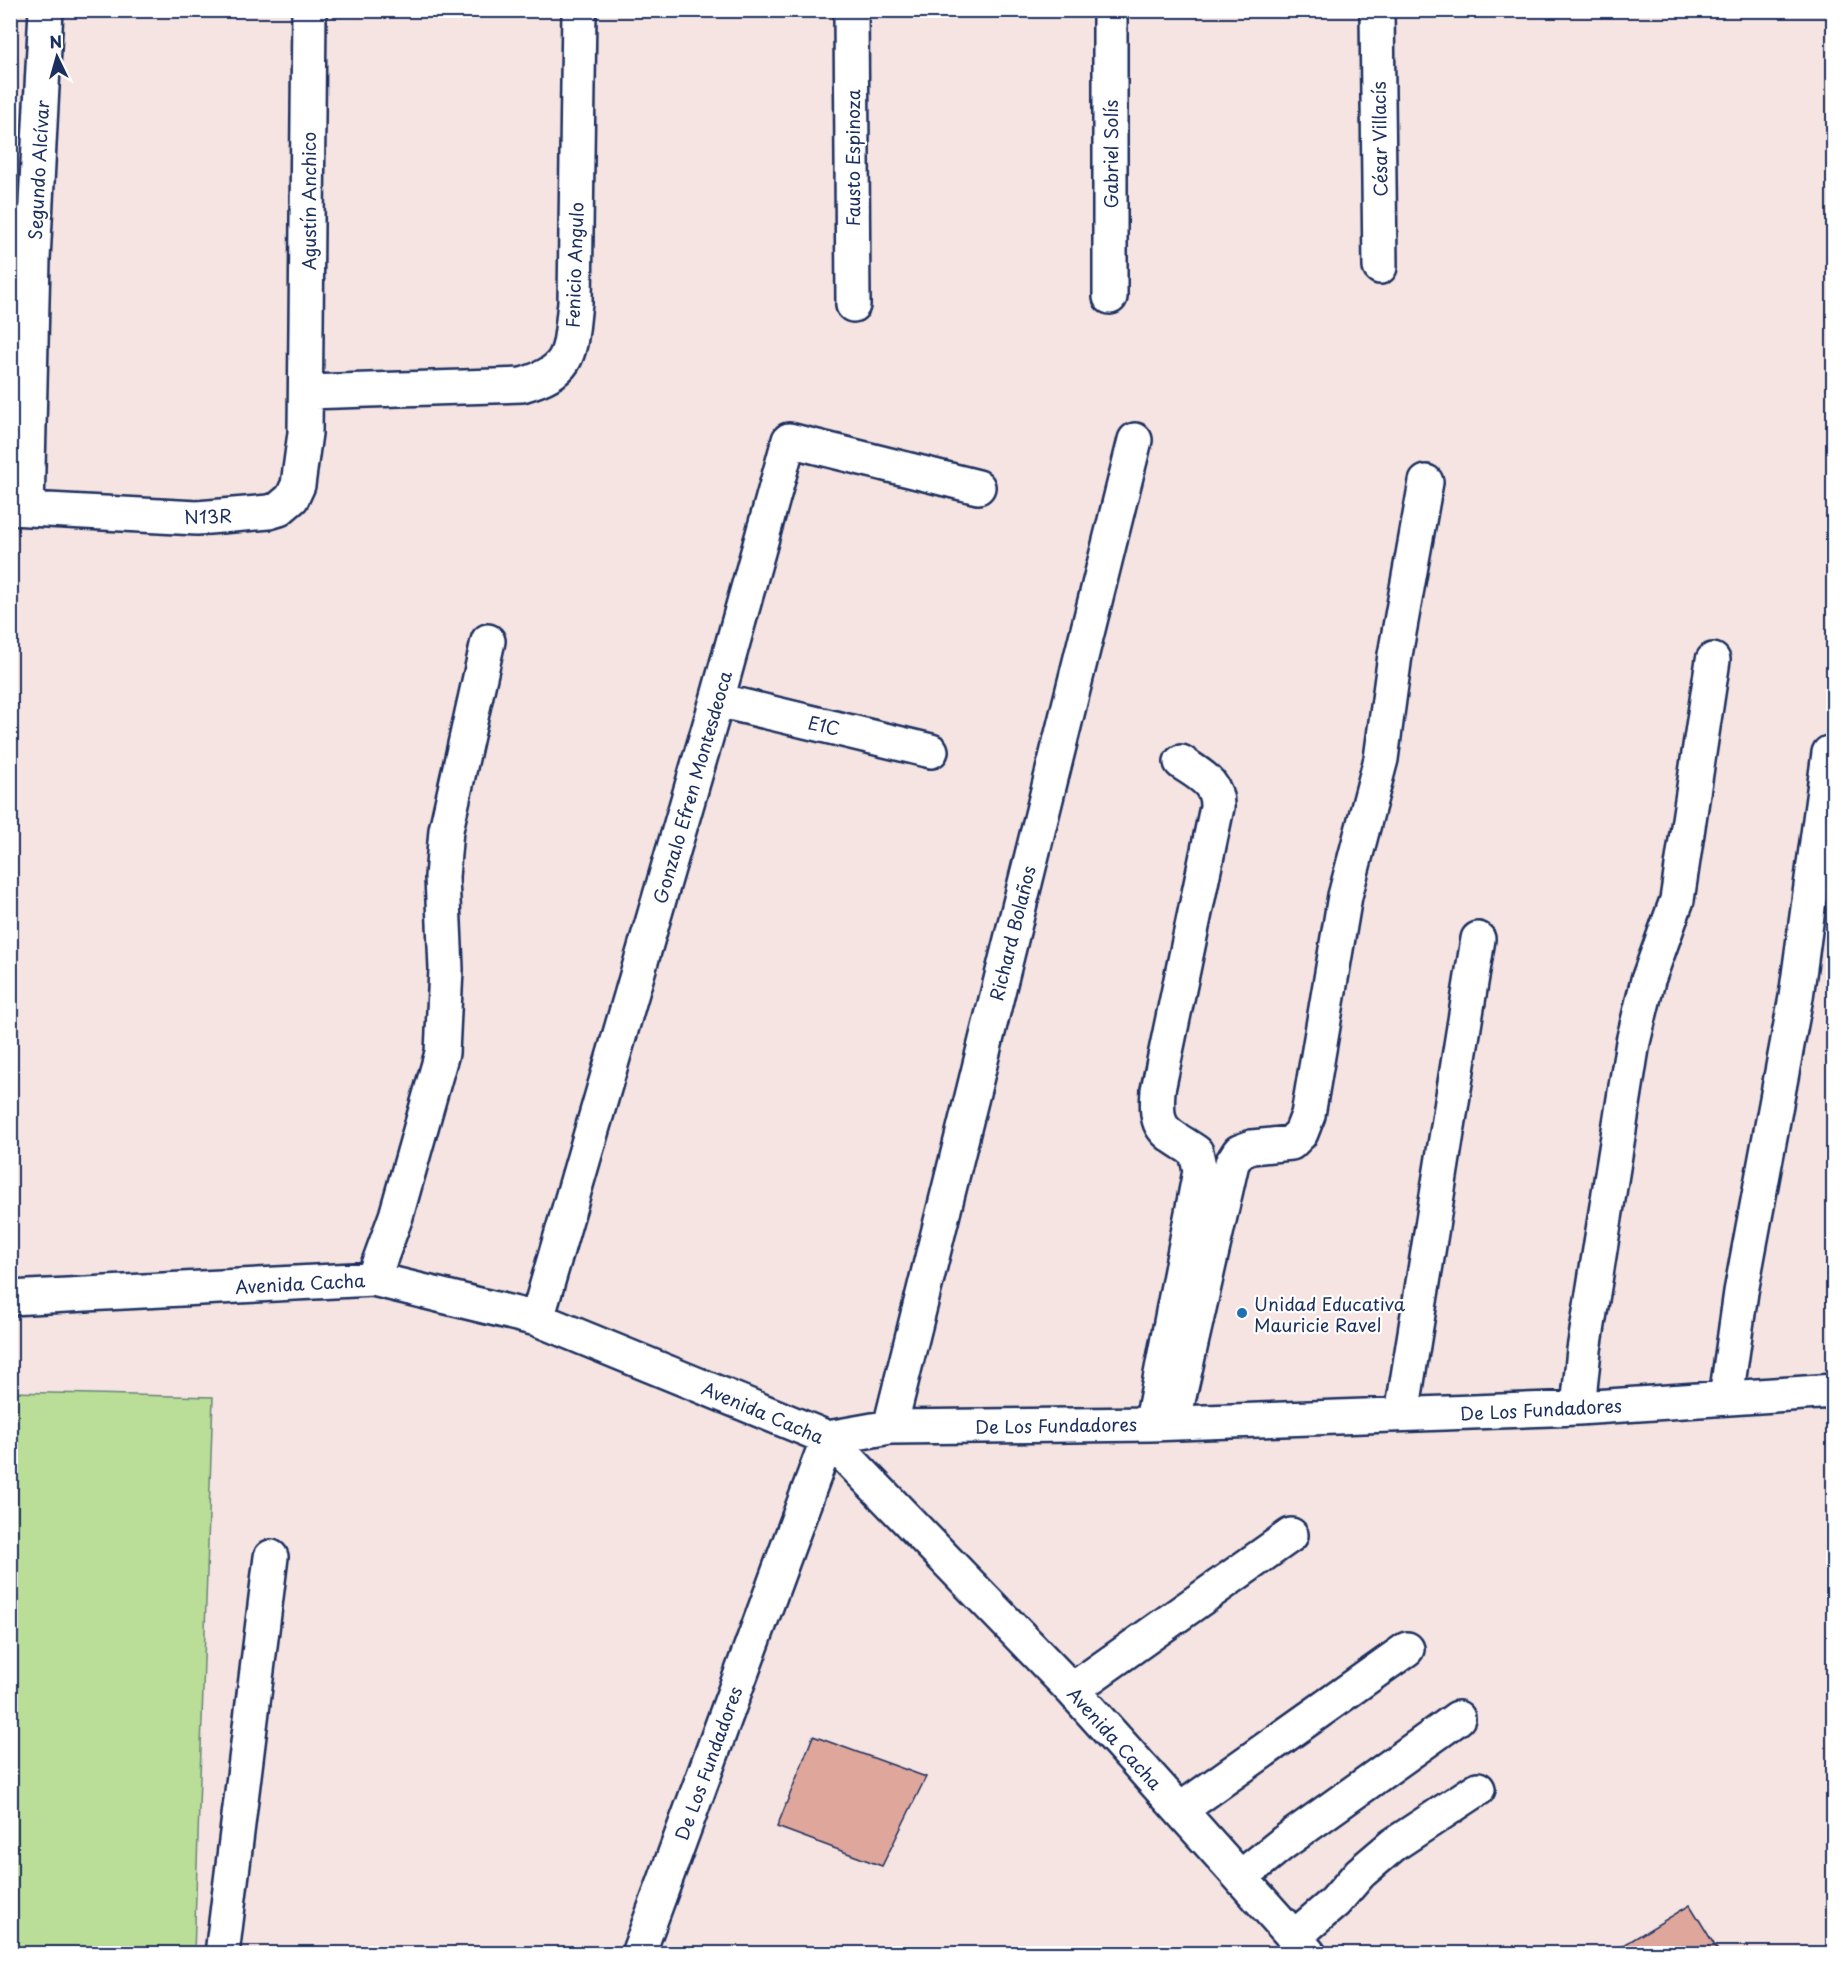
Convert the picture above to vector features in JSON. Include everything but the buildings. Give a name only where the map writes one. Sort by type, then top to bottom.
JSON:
[{"type":"street","name":"Segundo Alcívar","points":[[19,509],[22,258],[46,10]]},
{"type":"street","name":"Agustín Anchico","points":[[307,392],[309,10]]},
{"type":"street","name":"Fenicio Angulo","points":[[307,392],[522,385],[544,379],[563,364],[570,344],[575,303],[579,10]]},
{"type":"street","name":"Fausto Espinoza","points":[[851,10],[853,305]]},
{"type":"street","name":"Gabriel Solís","points":[[1110,10],[1110,297]]},
{"type":"street","name":"César Villacís","points":[[1377,10],[1380,267]]},
{"type":"street","name":"N13R","points":[[19,509],[197,518],[253,514],[279,509],[292,498],[298,485],[307,392]]},
{"type":"street","name":"Gonzalo Efren Montesdeoca","points":[[537,1319],[717,700],[789,440],[978,487]]},
{"type":"street","name":"Richard Bolaños","points":[[890,1427],[1135,440]]},
{"type":"street","points":[[1162,1423],[1232,1163],[1239,1152],[1252,1147],[1291,1143],[1301,1133],[1308,1115],[1345,896],[1381,759],[1395,655],[1426,482]]},
{"type":"street","points":[[373,1279],[396,1215],[442,1053],[446,969],[442,877],[446,830],[488,640]]},
{"type":"street","points":[[1578,1408],[1584,1350],[1633,1042],[1648,980],[1677,900],[1713,660]]},
{"type":"street","name":"E1C","points":[[717,700],[931,751]]},
{"type":"street","points":[[1726,1398],[1753,1225],[1796,997],[1829,753]]},
{"type":"street","points":[[1162,1423],[1200,1171],[1196,1152],[1159,1124],[1156,1115],[1158,1090],[1217,807],[1217,795],[1211,783],[1181,762]]},
{"type":"street","points":[[1402,1414],[1478,939]]},
{"type":"street","name":"Avenida Cacha","points":[[10,1298],[373,1279],[537,1319],[828,1438],[1072,1690],[1302,1945]]},
{"type":"street","name":"De Los Fundadores","points":[[638,1953],[828,1438],[890,1427],[1162,1423],[1578,1408],[1833,1391]]},
{"type":"street","points":[[1072,1690],[1291,1534]]},
{"type":"street","points":[[222,1953],[271,1557]]},
{"type":"street","points":[[1179,1810],[1407,1649]]},
{"type":"street","points":[[1242,1876],[1282,1843],[1458,1718]]},
{"type":"street","points":[[1302,1945],[1359,1873],[1393,1845],[1478,1789]]},
{"type":"green space","points":[[11,1392],[213,1397],[194,1953],[11,1953]]},
{"type":"place","name":"Unidad Educativa Mauricie Ravel","points":[[1242,1313]]}]
